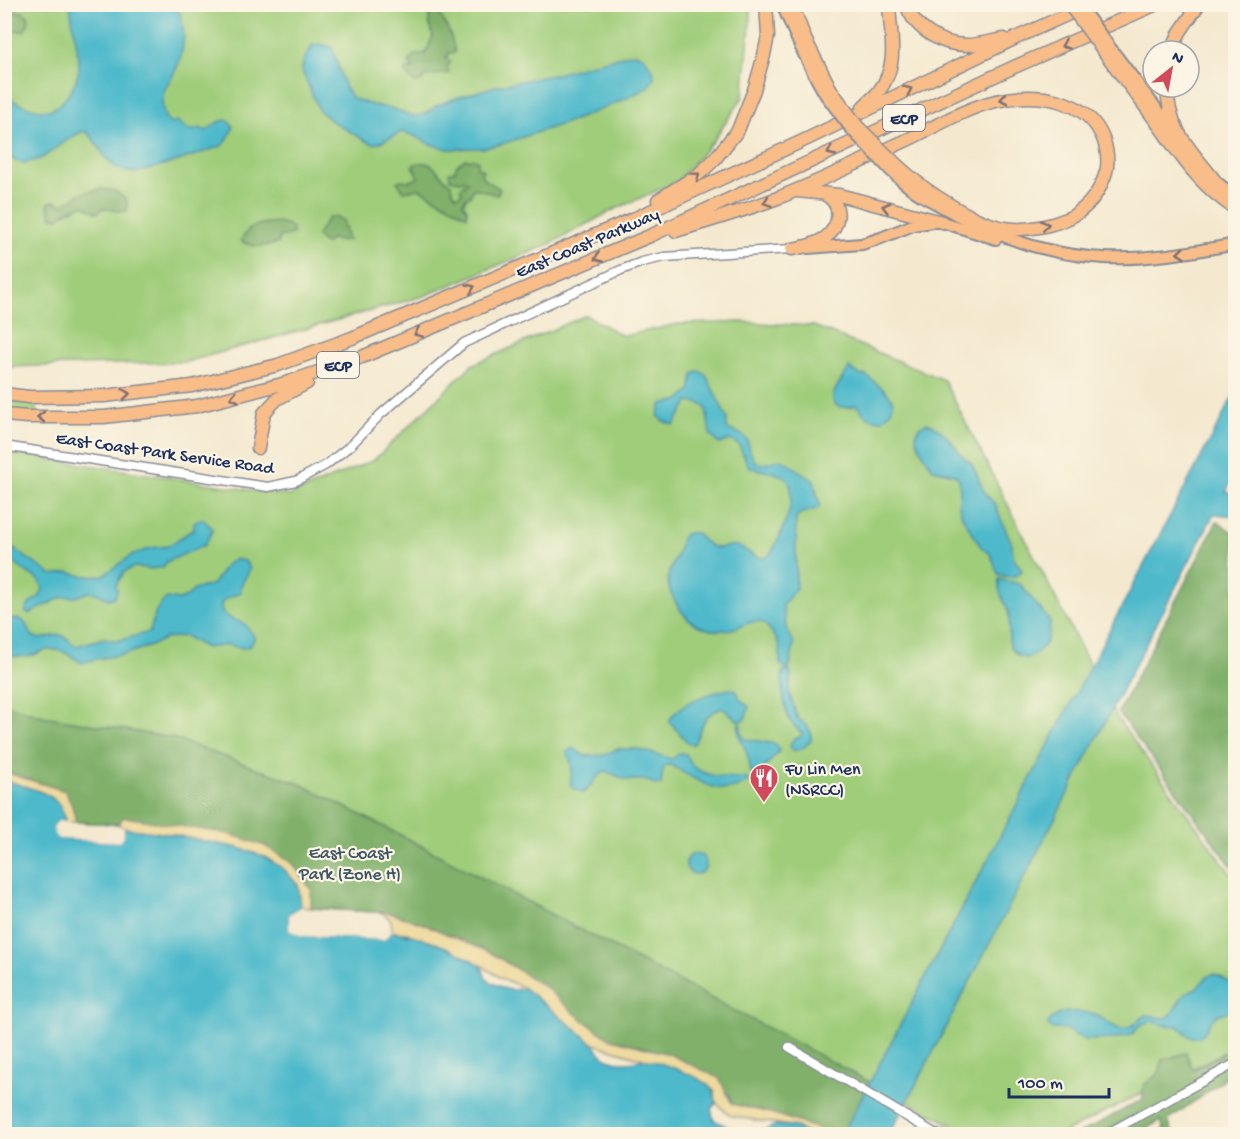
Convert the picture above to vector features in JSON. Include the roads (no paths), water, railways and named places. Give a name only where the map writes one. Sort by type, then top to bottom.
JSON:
[{"type":"highway","points":[[631,220],[649,204],[699,174],[714,160],[738,130],[754,90],[764,55],[768,36],[766,4]]},
{"type":"highway","points":[[652,235],[675,231],[776,198],[794,191],[896,146],[964,112],[994,101],[1013,98],[1049,98],[1067,103],[1090,119],[1101,133],[1107,150],[1107,168],[1102,186],[1081,212],[1051,224],[1013,229],[975,218],[895,169],[857,126],[828,92],[792,4]]},
{"type":"highway","points":[[855,115],[882,86],[893,61],[889,4]]},
{"type":"highway","points":[[906,4],[916,23],[927,33],[954,44],[967,45],[1022,35]]},
{"type":"highway","points":[[1069,4],[1109,52],[1192,171],[1226,203],[1236,209]]},
{"type":"highway","name":"East Coast Parkway","points":[[4,394],[29,397],[104,396],[181,388],[278,364],[352,338],[631,220],[1091,4]]},
{"type":"highway","name":"East Coast Parkway","points":[[4,415],[104,417],[197,406],[286,383],[362,357],[652,235],[1014,67],[1157,4]]},
{"type":"highway","points":[[1177,39],[1199,4]]},
{"type":"highway","points":[[1169,99],[1176,130],[1216,182]]},
{"type":"highway","points":[[794,191],[819,192],[862,201],[942,222]]},
{"type":"highway","points":[[792,249],[819,242],[829,234],[836,223],[838,212],[835,202],[819,192]]},
{"type":"highway","points":[[258,448],[264,413],[277,399],[362,357]]},
{"type":"main road","points":[[782,4],[798,42],[828,92]]},
{"type":"main road","points":[[1078,4],[1109,52],[1196,161],[1216,182],[1236,197]]},
{"type":"main road","points":[[895,169],[911,189],[960,218],[1043,249]]},
{"type":"main road","points":[[792,249],[862,244],[923,223],[942,222],[999,240],[1104,258],[1152,256],[1236,244]]},
{"type":"street","name":"East Coast Park Service Road","points":[[4,446],[268,487],[296,481],[326,465],[351,445],[381,414],[464,343],[610,274],[642,262],[664,257],[792,249]]},
{"type":"street","points":[[789,1047],[936,1134]]},
{"type":"street","points":[[1106,1134],[1236,1063]]},
{"type":"water","points":[[70,5],[177,5],[184,36],[183,49],[178,65],[165,89],[163,103],[165,117],[171,124],[177,121],[190,130],[199,128],[206,131],[218,122],[226,120],[233,128],[226,142],[221,146],[181,160],[136,173],[118,169],[112,164],[87,132],[81,132],[42,158],[25,163],[5,155],[5,95],[26,106],[49,110],[65,99],[73,86],[79,64]]},
{"type":"water","points":[[313,45],[332,47],[345,88],[352,98],[416,116],[425,114],[436,106],[459,97],[500,85],[553,75],[633,53],[644,57],[653,70],[654,77],[649,86],[623,100],[577,119],[502,144],[484,148],[448,149],[402,132],[373,144],[333,122],[319,110],[302,67]]},
{"type":"water","points":[[849,368],[862,376],[866,375],[889,394],[893,406],[890,413],[882,420],[866,416],[855,405],[846,408],[835,405],[833,395]]},
{"type":"water","points":[[700,371],[706,375],[727,418],[727,429],[747,439],[755,462],[763,464],[782,459],[814,481],[820,506],[796,517],[796,588],[783,605],[786,627],[794,643],[789,671],[780,664],[778,642],[763,623],[752,622],[725,630],[705,628],[693,622],[682,612],[668,584],[669,574],[682,537],[687,533],[697,533],[704,541],[717,548],[737,546],[762,558],[773,550],[789,512],[791,492],[788,480],[776,473],[749,467],[739,445],[730,440],[719,444],[710,434],[706,408],[699,403],[688,402],[674,425],[663,421],[658,415],[662,404],[677,401],[690,392],[693,374]]},
{"type":"water","points":[[1235,393],[1235,474],[1226,492],[1235,494],[1235,516],[1214,514],[890,1134],[839,1134],[845,1129]]},
{"type":"water","points":[[927,423],[944,433],[966,460],[970,461],[983,490],[995,503],[1012,544],[1013,557],[1022,570],[1017,575],[1008,577],[998,574],[991,555],[981,547],[962,516],[959,505],[959,479],[954,474],[933,469],[921,451],[916,437],[917,431],[920,426]]},
{"type":"water","points":[[203,519],[213,529],[205,545],[166,562],[164,567],[151,569],[134,567],[124,572],[116,585],[115,597],[109,599],[89,592],[76,597],[62,597],[29,614],[25,612],[41,594],[42,585],[5,553],[5,543],[52,575],[69,572],[83,576],[102,576],[132,555],[151,548],[168,546],[194,529],[194,522]]},
{"type":"water","points":[[234,559],[245,561],[250,569],[241,586],[241,592],[224,600],[221,605],[222,612],[227,617],[245,624],[254,636],[250,646],[243,648],[228,645],[206,648],[185,636],[166,638],[126,654],[82,663],[65,653],[51,649],[26,657],[5,654],[5,620],[10,619],[17,619],[25,623],[31,634],[37,638],[61,635],[76,646],[104,638],[117,641],[150,632],[156,613],[163,601],[167,598],[179,600],[185,598],[194,590],[213,584],[226,565]]},
{"type":"water","points":[[999,579],[1020,584],[1050,621],[1045,644],[1038,652],[1027,658],[1018,655],[1010,645],[1008,611],[1000,592]]},
{"type":"water","points":[[783,671],[791,673],[789,692],[797,717],[811,732],[811,741],[798,750],[792,750],[790,746],[793,739],[800,737],[802,733],[787,714],[784,702]]},
{"type":"water","points":[[730,689],[736,690],[740,699],[749,707],[745,719],[740,722],[722,708],[715,711],[706,718],[694,744],[689,744],[669,721],[687,704]]},
{"type":"water","points":[[739,724],[745,739],[776,744],[780,750],[759,773],[751,773],[747,753],[738,733]]},
{"type":"water","points":[[573,748],[585,756],[606,755],[616,749],[637,749],[672,759],[680,753],[686,754],[695,768],[703,772],[720,777],[746,778],[748,782],[730,789],[715,788],[699,782],[671,765],[666,765],[663,769],[661,785],[642,780],[627,780],[605,771],[582,793],[570,784],[572,768],[567,752]]},
{"type":"water","points":[[4,780],[37,790],[57,802],[65,822],[58,821],[53,826],[58,839],[119,842],[124,837],[124,828],[239,848],[263,856],[284,869],[298,885],[301,907],[289,914],[289,929],[301,936],[384,940],[392,932],[416,936],[438,944],[481,965],[486,979],[495,984],[509,989],[524,988],[594,1044],[606,1058],[620,1062],[648,1060],[692,1075],[707,1084],[714,1092],[716,1103],[711,1109],[714,1120],[734,1130],[758,1134],[5,1134]]},
{"type":"water","points":[[696,854],[703,857],[706,864],[703,871],[696,874],[689,871],[686,864],[689,857]]},
{"type":"water","points":[[1213,974],[1235,985],[1235,1012],[1216,1016],[1200,1036],[1190,1037],[1178,1026],[1150,1021],[1141,1025],[1131,1035],[1115,1039],[1084,1040],[1065,1029],[1052,1029],[1048,1026],[1053,1018],[1066,1012],[1095,1015],[1119,1029],[1129,1028],[1147,1015],[1169,1017],[1185,993],[1196,988]]},
{"type":"water","points":[[776,1125],[796,1127],[807,1134],[758,1134]]},
{"type":"place","name":"Fu Lin Men (NSRCC)","points":[[764,804]]},
{"type":"park label","name":"East Coast Park (Zone H)","points":[[350,862]]}]
